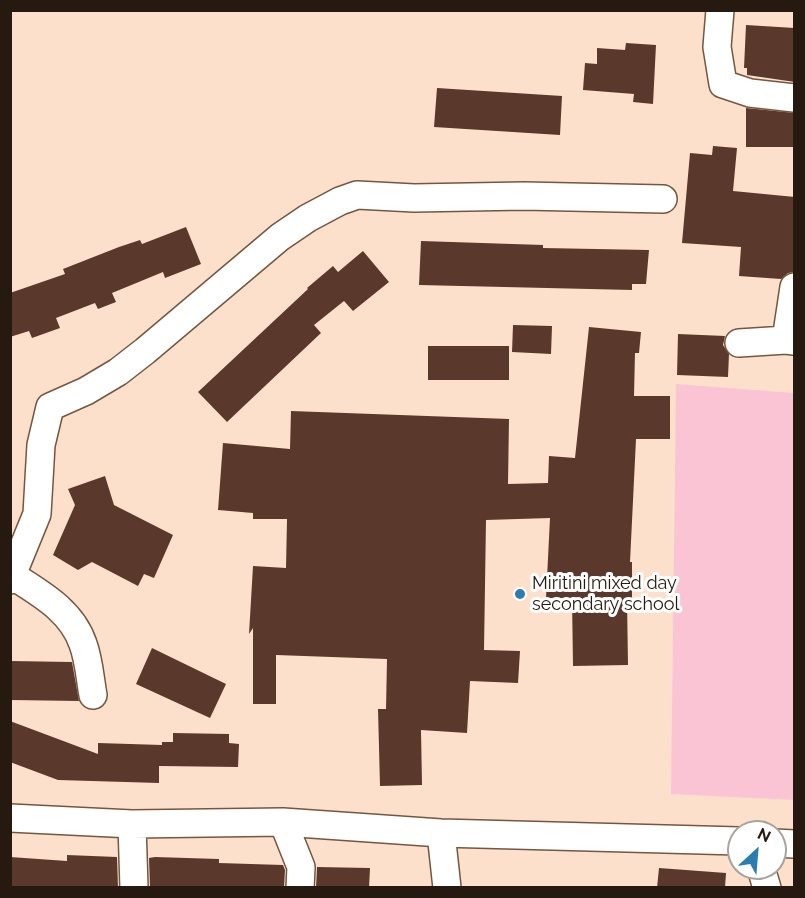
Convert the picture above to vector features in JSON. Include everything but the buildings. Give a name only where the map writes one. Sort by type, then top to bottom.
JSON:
[{"type":"street","points":[[720,10],[717,47],[723,84],[750,93],[795,98]]},
{"type":"street","points":[[93,695],[84,646],[79,634],[54,602],[12,578],[37,514],[41,445],[50,407],[86,391],[118,372],[280,237],[308,218],[357,195],[414,198],[524,196],[663,199]]},
{"type":"street","points":[[739,343],[790,340],[795,287]]},
{"type":"street","points":[[10,818],[132,824],[283,822],[441,833],[727,841]]},
{"type":"street","points":[[283,822],[301,867],[300,888]]},
{"type":"street","points":[[132,824],[134,888]]},
{"type":"street","points":[[441,833],[447,888]]},
{"type":"shaded area","points":[[676,384],[794,393],[794,800],[671,794]]},
{"type":"place","name":"Miritini mixed day secondary school","points":[[520,594]]}]
